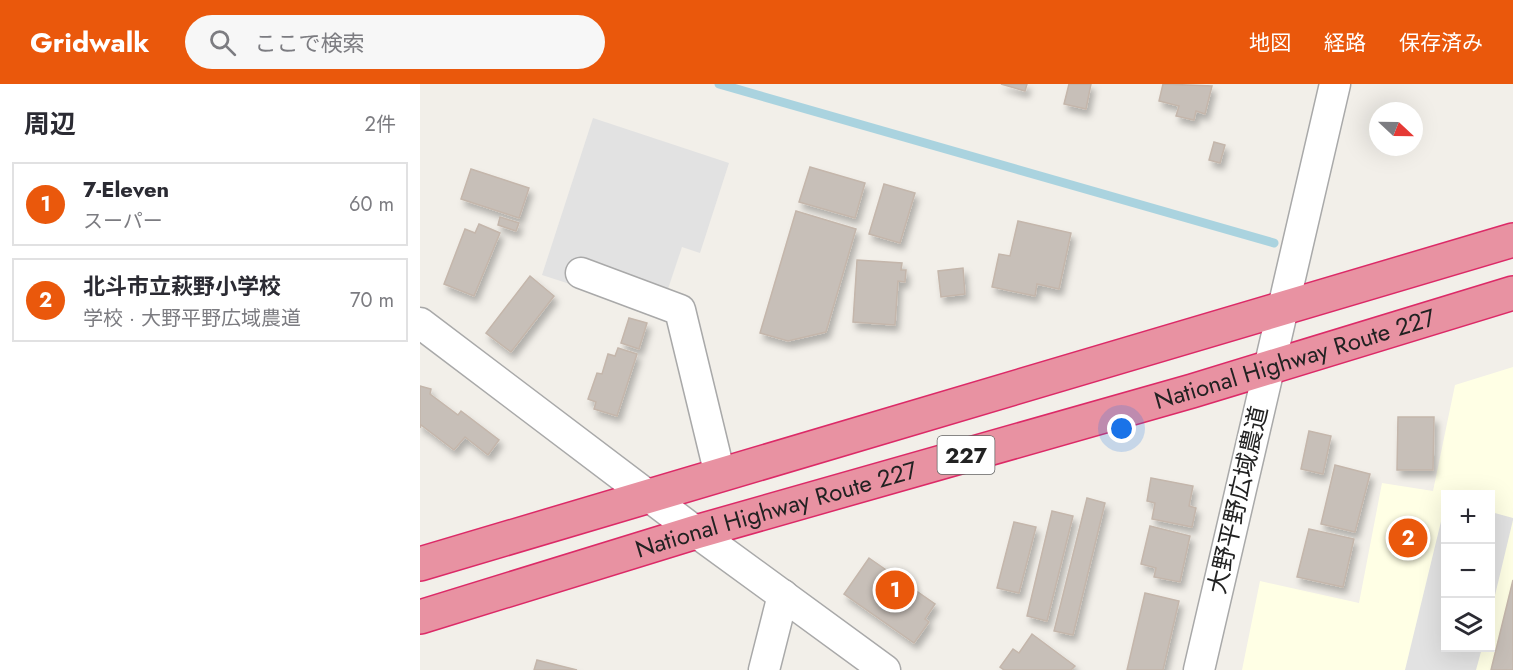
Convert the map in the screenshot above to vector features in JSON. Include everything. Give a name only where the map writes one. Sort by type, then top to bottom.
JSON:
[{"type":"highway","name":"National Highway Route 227","points":[[420,564],[1513,240]]},
{"type":"highway","name":"National Highway Route 227","points":[[420,617],[696,532],[1270,367],[1513,293]]},
{"type":"street","name":"大野平野広域農道","points":[[1199,670],[1285,308],[1335,84]]},
{"type":"street","points":[[580,273],[680,310],[720,475]]},
{"type":"street","points":[[420,323],[696,532],[885,670]]},
{"type":"street","points":[[764,670],[783,596]]},
{"type":"shaded area","points":[[593,118],[729,163],[700,253],[682,247],[660,313],[542,275]]},
{"type":"shaded area","points":[[1513,367],[1513,670],[1242,670],[1260,581],[1359,603],[1382,483],[1433,491],[1455,385]]},
{"type":"shaded area","points":[[1495,513],[1513,518],[1495,595]]},
{"type":"shaded area","points":[[1441,522],[1441,652],[1481,652],[1476,670],[1405,670]]},
{"type":"building","points":[[1001,84],[1027,84],[1025,91]]},
{"type":"building","points":[[1069,84],[1091,84],[1086,109],[1064,104]]},
{"type":"building","points":[[1163,84],[1212,86],[1205,114],[1196,111],[1194,120],[1176,116],[1179,106],[1159,101]]},
{"type":"building","points":[[1214,142],[1225,145],[1220,163],[1209,160]]},
{"type":"building","points":[[810,167],[865,183],[855,218],[799,202]]},
{"type":"building","points":[[471,169],[529,188],[519,218],[461,199]]},
{"type":"building","points":[[884,184],[915,193],[900,243],[869,234]]},
{"type":"building","points":[[796,211],[856,229],[826,332],[788,341],[760,333]]},
{"type":"building","points":[[500,217],[519,223],[516,231],[498,225]]},
{"type":"building","points":[[1018,221],[1071,233],[1059,289],[1037,284],[1035,296],[992,287],[999,254],[1010,256]]},
{"type":"building","points":[[479,224],[500,233],[474,296],[444,284],[465,229],[475,233]]},
{"type":"building","points":[[857,260],[902,263],[901,270],[906,270],[905,282],[898,281],[895,325],[853,322]]},
{"type":"building","points":[[963,268],[965,294],[941,297],[938,271]]},
{"type":"building","points":[[530,276],[554,296],[511,352],[486,333]]},
{"type":"building","points":[[629,318],[647,323],[639,349],[621,343]]},
{"type":"building","points":[[618,348],[637,354],[617,416],[594,409],[596,402],[588,399],[597,373],[602,374],[608,354],[615,356]]},
{"type":"building","points":[[420,386],[431,389],[430,394],[458,415],[461,411],[499,440],[488,455],[465,437],[454,450],[421,425],[420,428]]},
{"type":"building","points":[[1398,417],[1434,417],[1433,470],[1397,470]]},
{"type":"building","points":[[1309,431],[1331,436],[1323,474],[1301,469]]},
{"type":"building","points":[[1335,465],[1370,474],[1355,532],[1321,524]]},
{"type":"building","points":[[1151,478],[1193,486],[1189,506],[1196,508],[1192,527],[1152,519],[1155,503],[1147,501]]},
{"type":"building","points":[[1087,498],[1105,503],[1073,635],[1054,631]]},
{"type":"building","points":[[1052,511],[1073,516],[1047,621],[1027,616]]},
{"type":"building","points":[[1014,522],[1036,527],[1019,593],[997,588]]},
{"type":"building","points":[[1150,526],[1190,536],[1180,582],[1154,577],[1156,568],[1141,564]]},
{"type":"building","points":[[1309,529],[1354,539],[1343,587],[1297,577]]},
{"type":"building","points":[[869,558],[935,604],[925,619],[929,622],[914,643],[844,594]]},
{"type":"building","points":[[1513,580],[1513,670],[1491,670]]},
{"type":"building","points":[[1145,593],[1179,601],[1163,670],[1127,670]]},
{"type":"building","points":[[1032,634],[1075,666],[1071,670],[1004,670],[1000,667],[1013,649],[1019,653]]},
{"type":"building","points":[[537,660],[577,670],[534,670]]},
{"type":"waterway","points":[[719,84],[1274,243]]},
{"type":"place","name":"北斗市立萩野小学校","points":[[1408,538]]},
{"type":"place","name":"7-Eleven","points":[[895,590]]}]
